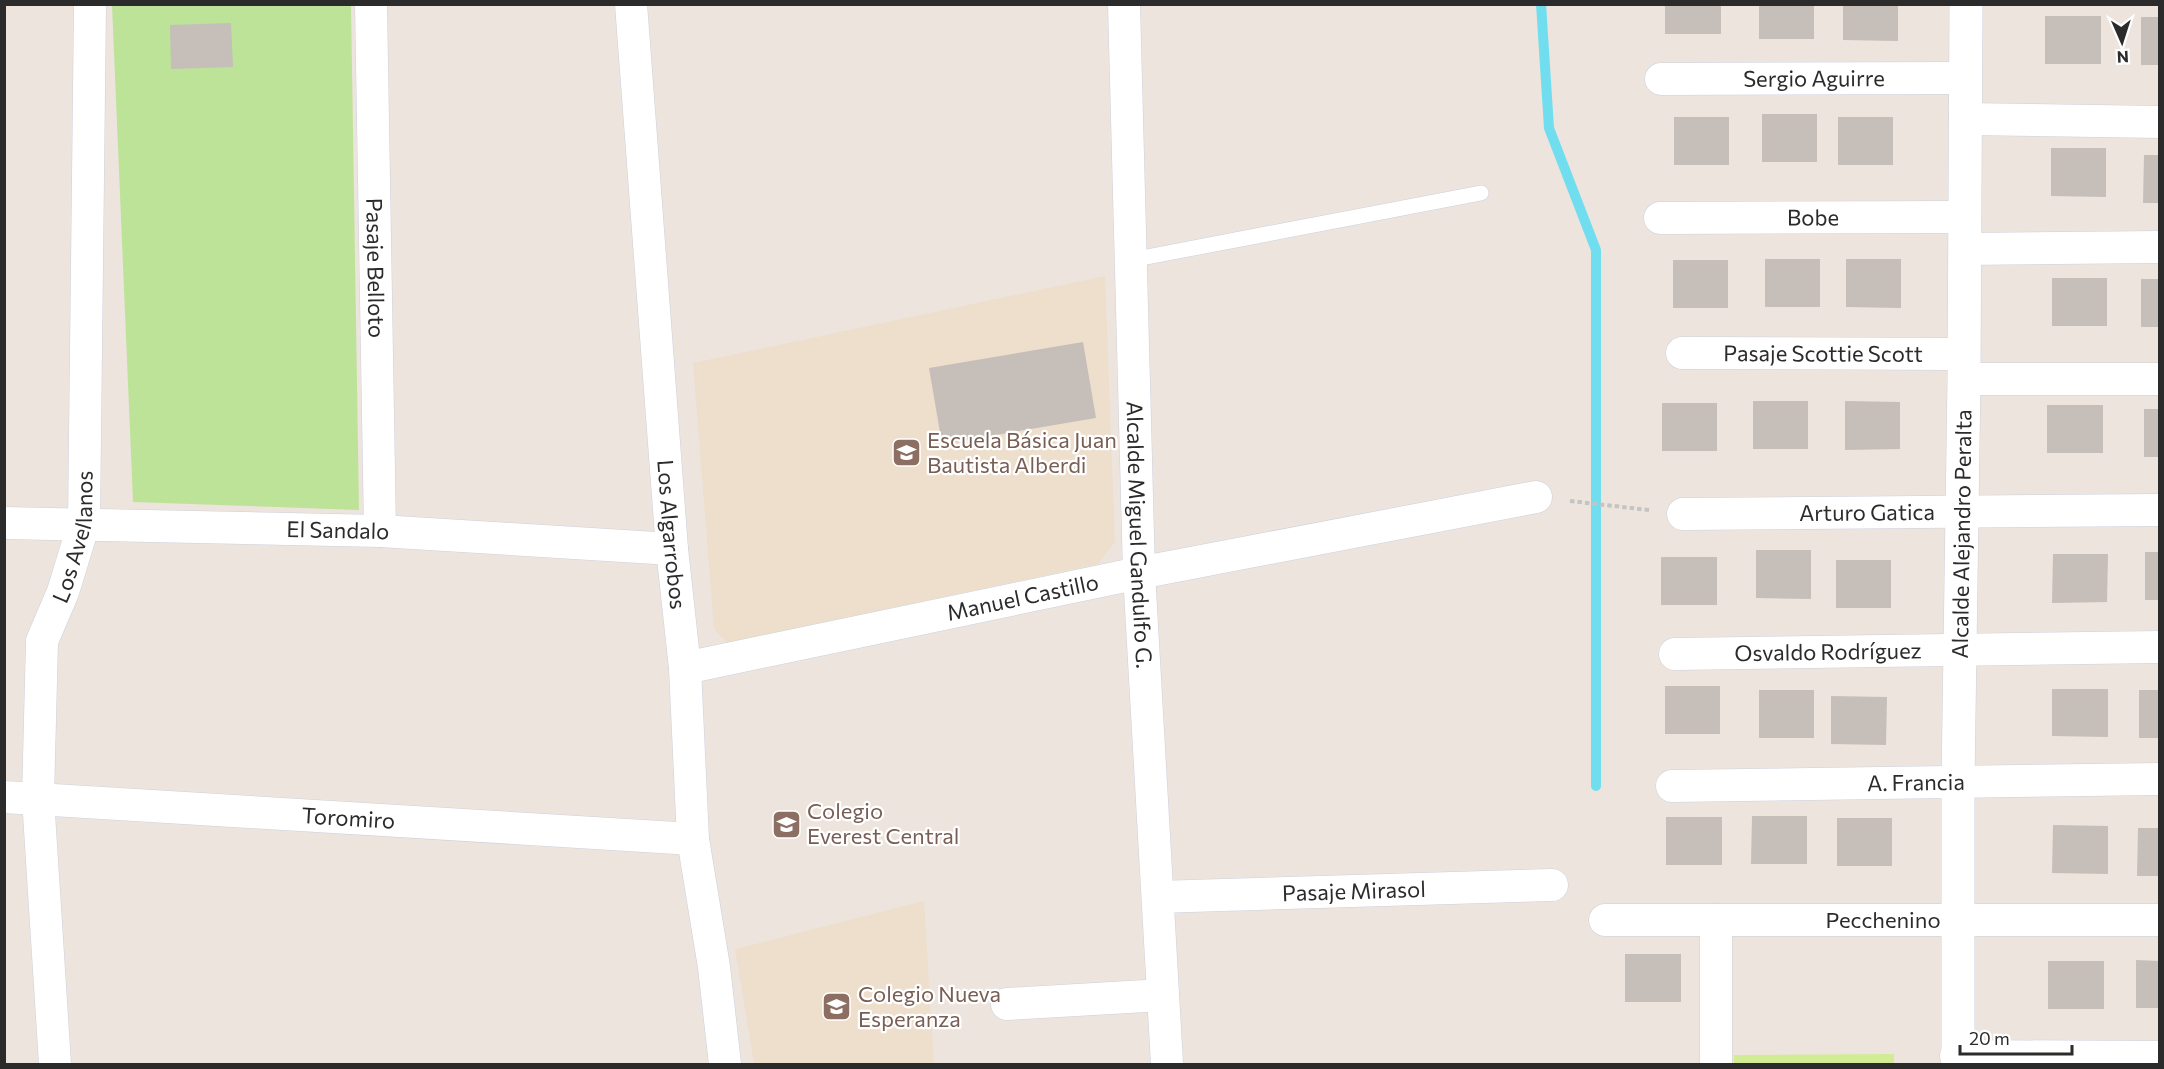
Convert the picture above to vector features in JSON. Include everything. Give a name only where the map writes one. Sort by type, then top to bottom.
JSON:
[{"type":"street","name":"Los Avellanos","points":[[55,1065],[38,798],[38,726],[42,641],[63,592],[84,524],[90,4]]},
{"type":"street","name":"Pasaje Belloto","points":[[371,4],[380,531]]},
{"type":"street","name":"Los Algarrobos","points":[[631,4],[672,549],[686,668],[693,839],[714,967],[725,1065]]},
{"type":"street","name":"Alcalde Miguel Gandulfo G.","points":[[1124,4],[1138,573],[1167,1065]]},
{"type":"street","name":"Alcalde Alejandro Peralta","points":[[1957,1060],[1966,4]]},
{"type":"street","name":"Sergio Aguirre","points":[[1661,79],[1966,78]]},
{"type":"street","points":[[1965,119],[2160,122]]},
{"type":"street","name":"Bobe","points":[[1660,218],[1965,233],[2160,247]]},
{"type":"street","name":"Pasaje Scottie Scott","points":[[1682,353],[1964,366],[2160,379]]},
{"type":"street","name":"Manuel Castillo","points":[[686,668],[1138,573],[1536,497]]},
{"type":"street","name":"Arturo Gatica","points":[[1683,514],[2160,510]]},
{"type":"street","name":"El Sandalo","points":[[4,523],[380,531],[672,549]]},
{"type":"street","name":"Osvaldo Rodríguez","points":[[1675,654],[2160,647]]},
{"type":"street","name":"A. Francia","points":[[1672,786],[2160,779]]},
{"type":"street","name":"Toromiro","points":[[4,797],[693,839]]},
{"type":"street","name":"Pasaje Mirasol","points":[[1158,897],[1552,885]]},
{"type":"street","name":"Pecchenino","points":[[1605,920],[2160,920]]},
{"type":"street","points":[[1716,920],[1716,1065]]},
{"type":"street","points":[[1006,1004],[1163,995]]},
{"type":"street","points":[[1957,1060],[2160,1058]]},
{"type":"lane","points":[[1131,260],[1481,193]]},
{"type":"path","points":[[1536,497],[1683,514]]},
{"type":"shaded area","name":"Escuela Básica Juan Bautista Alberdi","points":[[1105,276],[1115,542],[1098,564],[727,643],[714,629],[693,363]]},
{"type":"shaded area","name":"Colegio Nueva Esperanza","points":[[924,901],[934,1064],[754,1064],[735,949]]},
{"type":"green space","points":[[112,5],[351,5],[359,510],[133,502]]},
{"type":"green space","points":[[1894,1054],[1894,1064],[1734,1064],[1734,1055]]},
{"type":"building","points":[[1665,4],[1721,4],[1721,34],[1665,34]]},
{"type":"building","points":[[1759,4],[1814,4],[1814,39],[1759,39]]},
{"type":"building","points":[[1843,4],[1898,4],[1898,41],[1843,40]]},
{"type":"building","points":[[2045,16],[2101,16],[2101,64],[2045,64]]},
{"type":"building","points":[[2141,17],[2160,17],[2160,65],[2141,65]]},
{"type":"building","points":[[231,23],[233,67],[171,69],[170,25]]},
{"type":"building","points":[[1762,114],[1817,114],[1817,162],[1762,162]]},
{"type":"building","points":[[1674,117],[1729,117],[1729,165],[1674,165]]},
{"type":"building","points":[[1838,117],[1893,117],[1893,165],[1838,165]]},
{"type":"building","points":[[2051,148],[2106,148],[2106,197],[2051,196]]},
{"type":"building","points":[[2144,155],[2160,155],[2160,203],[2143,203]]},
{"type":"building","points":[[1765,259],[1820,259],[1820,307],[1765,307]]},
{"type":"building","points":[[1846,259],[1901,259],[1901,308],[1846,307]]},
{"type":"building","points":[[1673,260],[1728,260],[1728,308],[1673,308]]},
{"type":"building","points":[[2052,278],[2107,278],[2107,326],[2052,326]]},
{"type":"building","points":[[2141,279],[2160,279],[2160,327],[2141,327]]},
{"type":"building","points":[[1083,342],[1096,418],[942,444],[929,368]]},
{"type":"building","points":[[1753,401],[1808,401],[1808,449],[1753,449]]},
{"type":"building","points":[[1845,401],[1900,402],[1900,449],[1845,450]]},
{"type":"building","points":[[1662,403],[1717,403],[1717,451],[1662,451]]},
{"type":"building","points":[[2047,405],[2103,405],[2103,453],[2047,453]]},
{"type":"building","points":[[2144,409],[2160,409],[2160,457],[2144,457]]},
{"type":"building","points":[[1756,550],[1811,550],[1811,599],[1756,598]]},
{"type":"building","points":[[2145,552],[2160,552],[2160,600],[2145,600]]},
{"type":"building","points":[[2053,554],[2108,554],[2107,602],[2052,603]]},
{"type":"building","points":[[1661,557],[1717,557],[1717,605],[1661,605]]},
{"type":"building","points":[[1836,560],[1891,560],[1891,608],[1836,608]]},
{"type":"building","points":[[1665,686],[1720,686],[1720,734],[1665,734]]},
{"type":"building","points":[[2052,689],[2108,689],[2108,737],[2052,736]]},
{"type":"building","points":[[1759,690],[1814,690],[1814,738],[1759,738]]},
{"type":"building","points":[[2139,690],[2160,690],[2160,738],[2139,738]]},
{"type":"building","points":[[1831,696],[1887,697],[1886,745],[1831,744]]},
{"type":"building","points":[[1752,816],[1807,816],[1807,864],[1751,864]]},
{"type":"building","points":[[1666,817],[1722,817],[1722,865],[1666,865]]},
{"type":"building","points":[[1837,818],[1892,818],[1892,866],[1837,866]]},
{"type":"building","points":[[2053,825],[2108,826],[2108,874],[2052,873]]},
{"type":"building","points":[[2138,828],[2160,828],[2160,876],[2137,876]]},
{"type":"building","points":[[1625,954],[1681,954],[1681,1002],[1625,1002]]},
{"type":"building","points":[[2136,960],[2160,961],[2160,1008],[2136,1008]]},
{"type":"building","points":[[2048,961],[2104,961],[2104,1009],[2048,1009]]},
{"type":"waterway","points":[[1541,4],[1549,128],[1596,250],[1596,786]]},
{"type":"place","name":"Escuela Básica Juan Bautista Alberdi","points":[[906,453]]},
{"type":"place","name":"Colegio Everest Central","points":[[786,824]]},
{"type":"place","name":"Colegio Nueva Esperanza","points":[[837,1007]]}]
